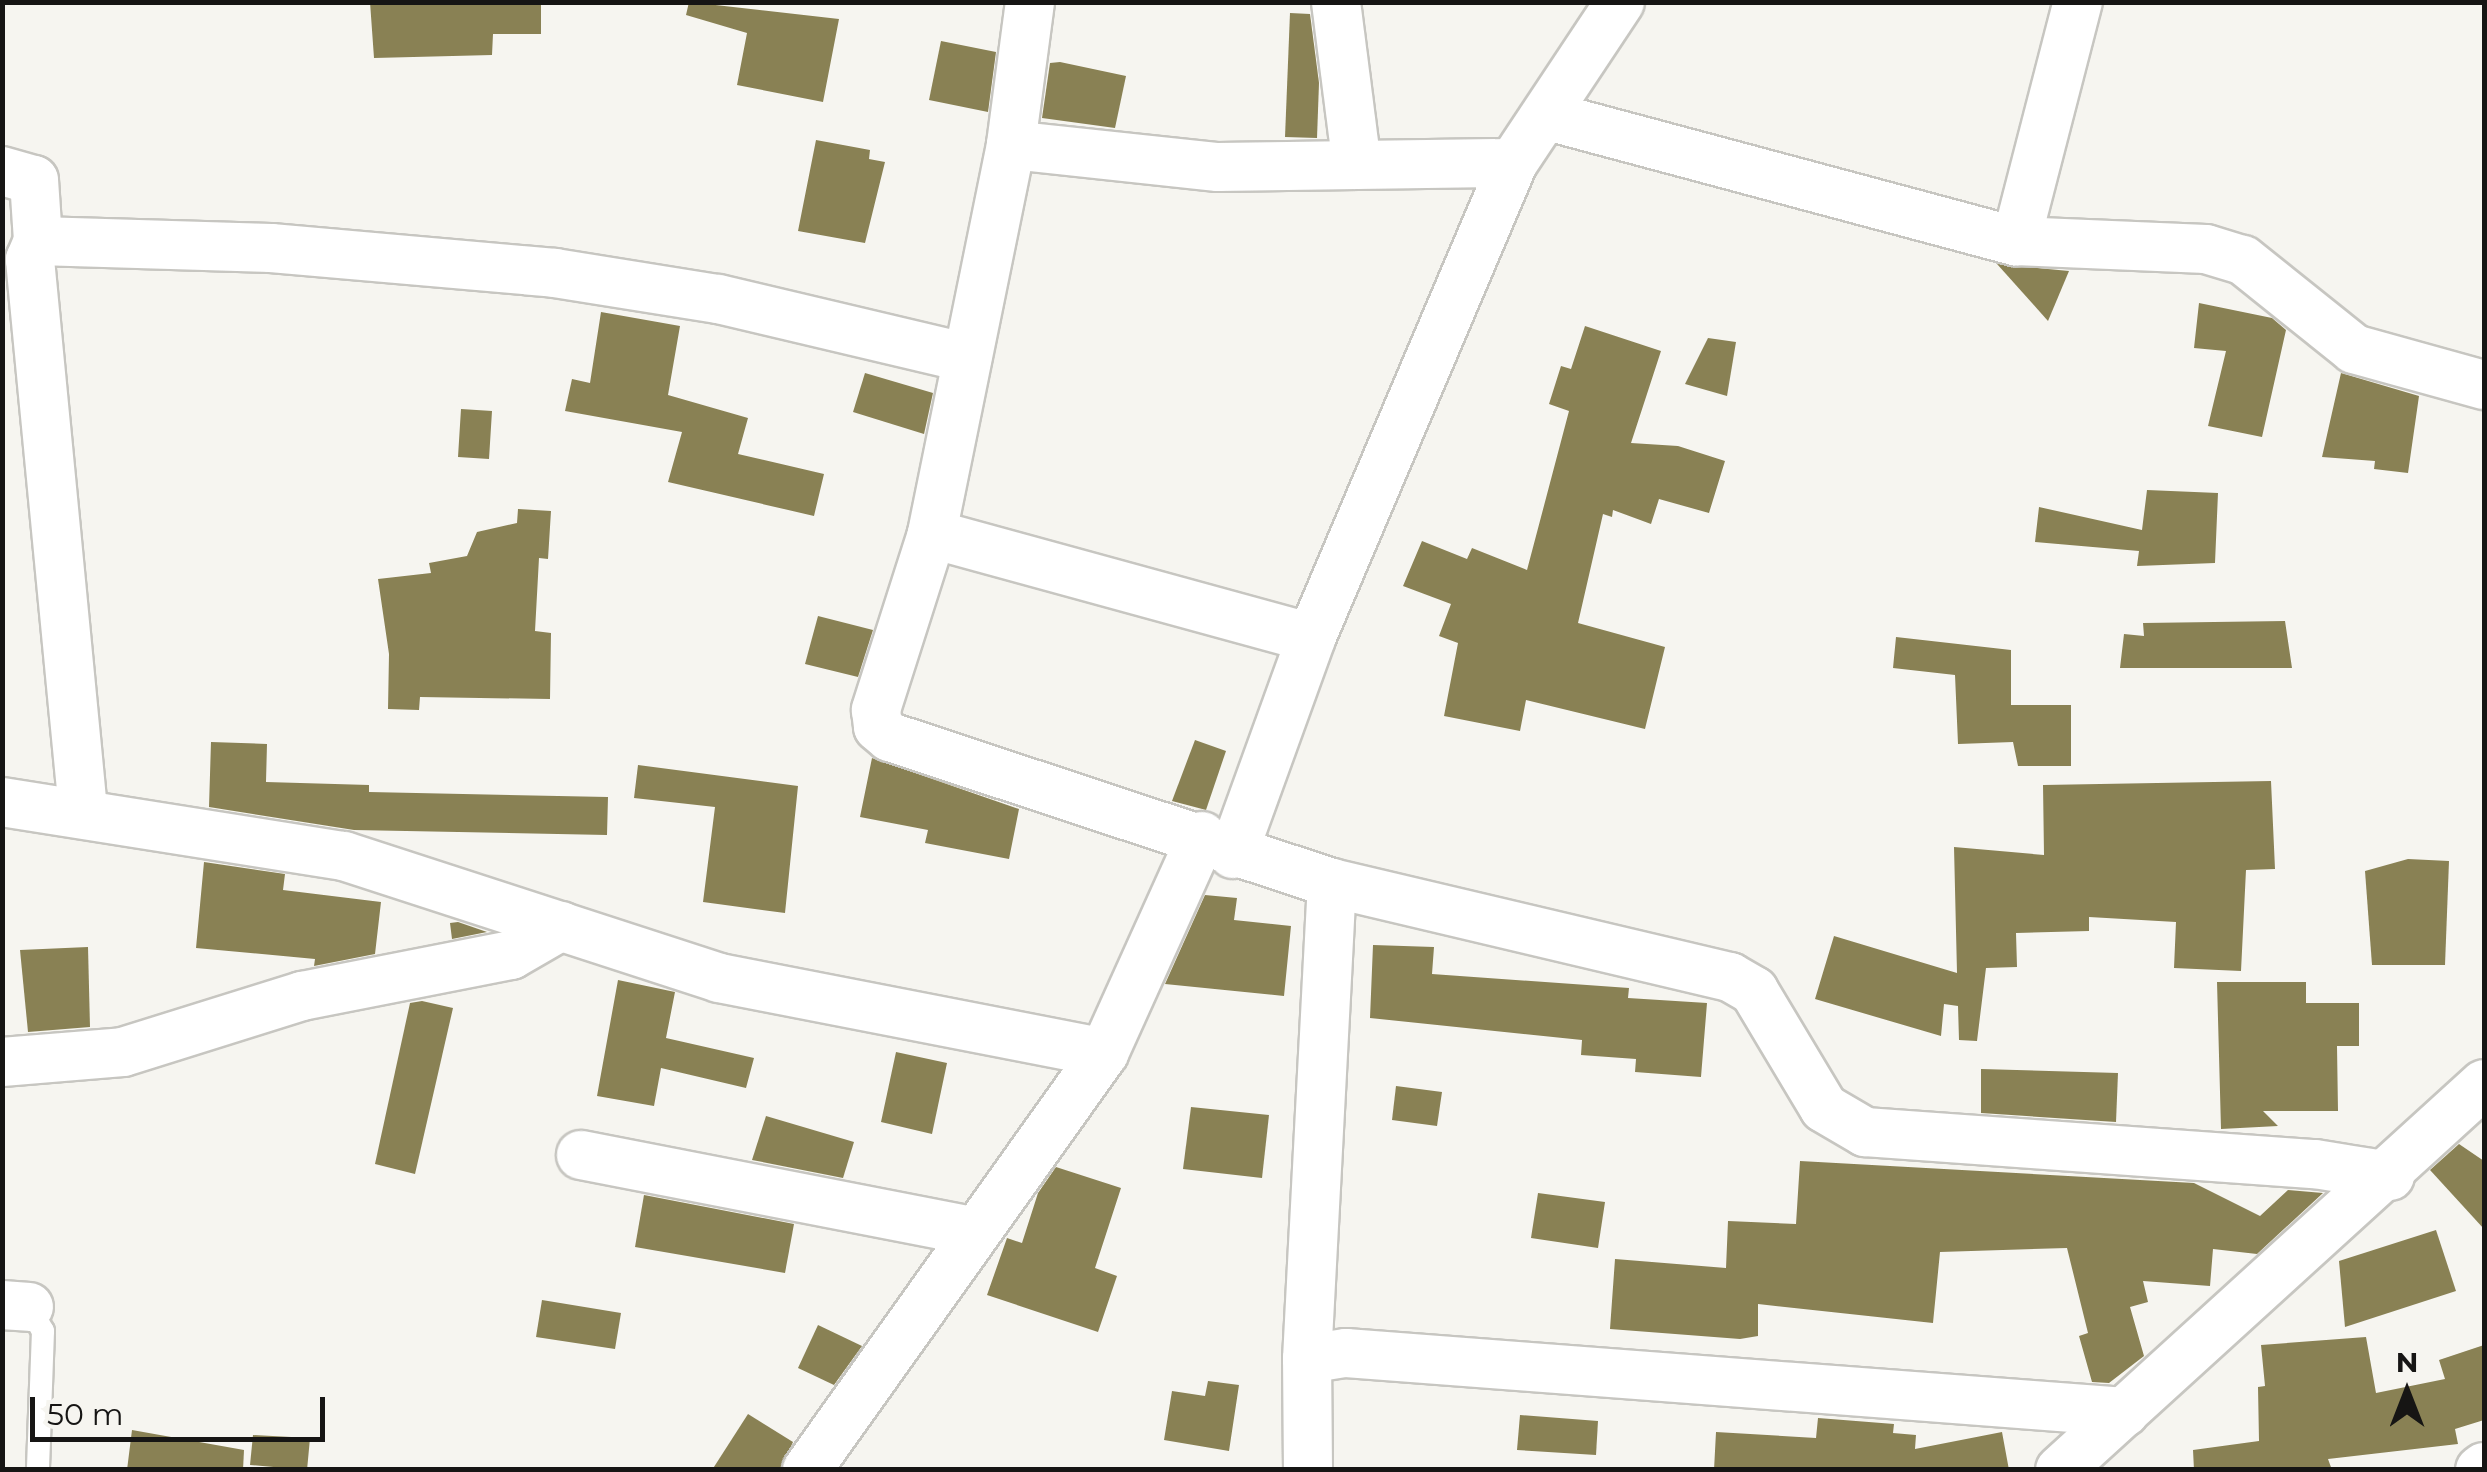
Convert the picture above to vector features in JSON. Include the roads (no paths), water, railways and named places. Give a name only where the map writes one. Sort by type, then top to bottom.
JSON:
[{"type":"street","points":[[1030,2],[1010,145],[932,534],[876,710],[878,727],[890,737],[1332,884],[1730,976],[1754,991],[1824,1108],[1866,1132],[2315,1164],[2390,1176]]},
{"type":"street","points":[[1336,2],[1357,164]]},
{"type":"street","points":[[807,1470],[972,1231],[1104,1053],[1218,845],[1312,638],[1513,163],[1548,116],[1620,2]]},
{"type":"street","points":[[2016,241],[2078,2]]},
{"type":"street","points":[[1548,116],[2016,241],[2206,248],[2243,260],[2354,350],[2484,384]]},
{"type":"street","points":[[1010,145],[1218,166],[1513,163]]},
{"type":"street","points":[[2,171],[16,170],[34,180],[38,241],[30,260],[84,810]]},
{"type":"street","points":[[38,241],[271,248],[556,273],[718,299],[967,358]]},
{"type":"street","points":[[932,534],[1312,638]]},
{"type":"street","points":[[2,802],[84,810],[344,856],[719,978],[1104,1053]]},
{"type":"street","points":[[1308,1470],[1307,1359],[1332,884]]},
{"type":"street","points":[[2,1062],[124,1052],[302,996],[511,955],[560,926]]},
{"type":"street","points":[[2060,1470],[2390,1176],[2484,1084]]},
{"type":"street","points":[[581,1156],[972,1231]]},
{"type":"street","points":[[1307,1359],[1346,1352],[2125,1412]]},
{"type":"lane","points":[[16,1306],[43,1331],[38,1470]]}]
